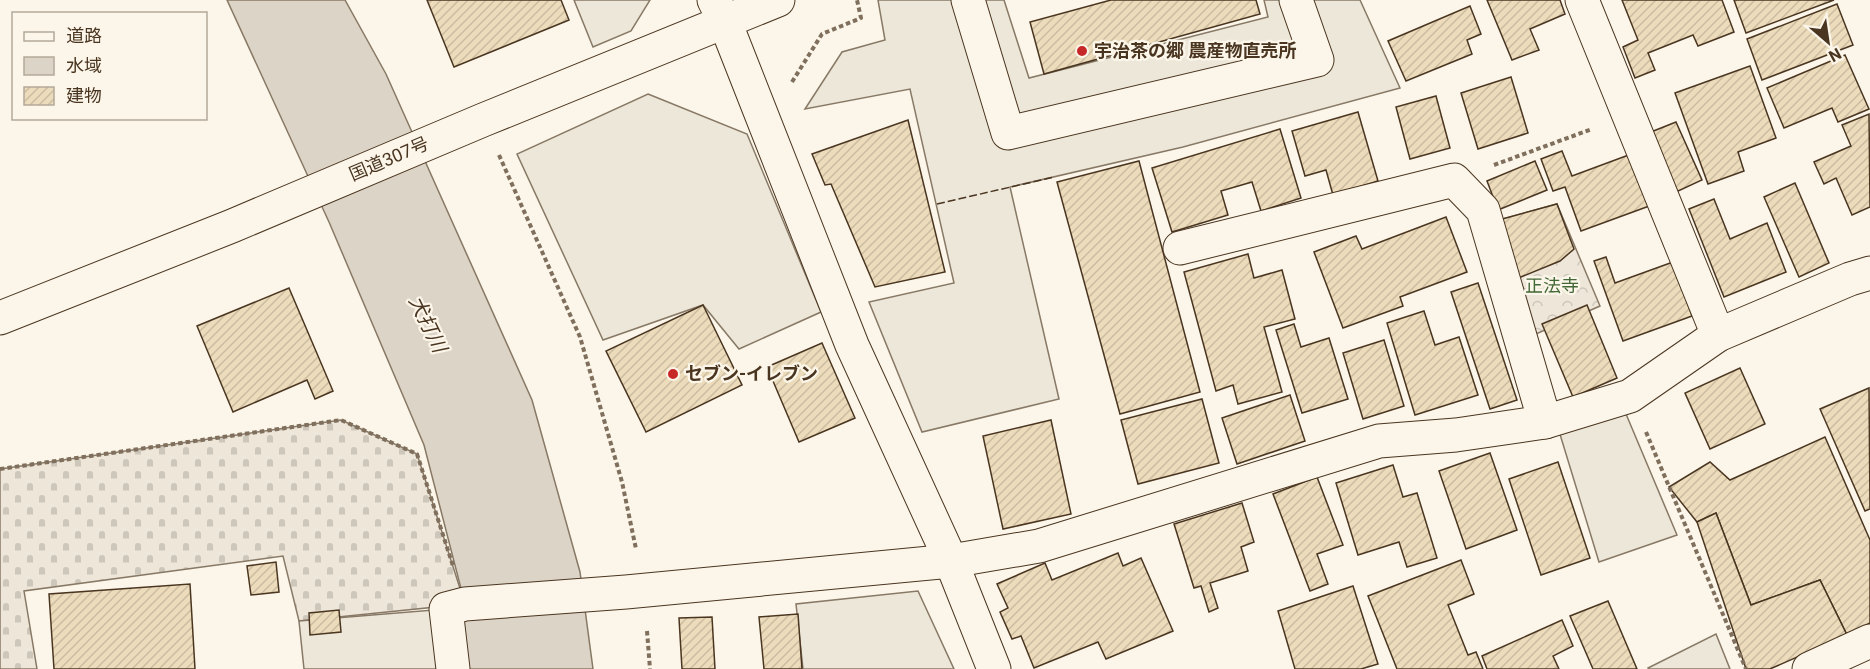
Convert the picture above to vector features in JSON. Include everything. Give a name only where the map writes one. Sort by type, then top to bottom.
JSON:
[{"type":"main road","name":"国道307号","points":[[0,318],[232,226],[475,124],[720,11],[778,0]]},
{"type":"main road","points":[[969,0],[1008,133],[1317,60],[1296,0]]},
{"type":"main road","points":[[1582,0],[1718,335]]},
{"type":"main road","points":[[720,11],[852,345],[951,561],[994,669]]},
{"type":"main road","points":[[1180,248],[1454,180],[1483,210],[1545,422]]},
{"type":"main road","points":[[453,669],[446,609],[465,604],[635,591],[951,561],[1039,546],[1379,441],[1456,435],[1545,422],[1630,396],[1718,335],[1850,279],[1870,273]]},
{"type":"main road","points":[[1809,669],[1870,641]]},
{"type":"path","points":[[787,90],[822,34],[861,18],[857,0]]},
{"type":"path","points":[[1454,180],[1629,115]]},
{"type":"path","points":[[496,148],[580,336],[622,482],[635,591],[650,669]]},
{"type":"path","points":[[1630,396],[1746,669]]},
{"type":"path","points":[[0,469],[340,420],[417,454],[465,604]]},
{"type":"green space","name":"正法寺","points":[[1557,204],[1600,306],[1529,337],[1495,221]]},
{"type":"green space","points":[[341,420],[417,454],[465,604],[299,621],[283,556],[24,591],[37,669],[0,669],[0,469]]},
{"type":"shaded area","points":[[574,0],[650,0],[631,31],[593,47]]},
{"type":"shaded area","points":[[878,0],[1004,0],[1029,78],[1268,17],[1264,0],[1360,0],[1400,88],[1183,147],[1010,187],[1059,399],[922,432],[869,302],[954,283],[910,89],[805,109],[842,52],[885,40]]},
{"type":"shaded area","points":[[648,94],[747,134],[821,312],[739,349],[703,305],[603,340],[517,154]]},
{"type":"shaded area","points":[[1626,414],[1677,535],[1599,562],[1559,431]]},
{"type":"shaded area","points":[[918,591],[954,669],[803,669],[796,604]]},
{"type":"shaded area","points":[[446,609],[453,669],[304,669],[299,621]]},
{"type":"shaded area","points":[[1716,634],[1730,669],[1648,668]]},
{"type":"water","name":"犬打川","points":[[227,0],[345,0],[386,74],[532,400],[580,572],[593,669],[462,669],[465,604],[424,445],[329,222]]},
{"type":"building","points":[[427,0],[561,0],[569,20],[454,67]]},
{"type":"building","name":"宇治茶の郷 農産物直売所","points":[[1111,0],[1256,0],[1260,14],[1044,74],[1030,22]]},
{"type":"building","points":[[1487,0],[1560,0],[1565,14],[1530,29],[1539,50],[1512,60]]},
{"type":"building","points":[[1622,0],[1722,0],[1734,32],[1698,46],[1693,35],[1648,53],[1655,70],[1635,78],[1623,47],[1638,40]]},
{"type":"building","points":[[1734,0],[1834,0],[1746,33]]},
{"type":"building","points":[[1837,4],[1853,45],[1762,80],[1747,39]]},
{"type":"building","points":[[1470,6],[1481,34],[1467,40],[1472,54],[1406,81],[1388,41]]},
{"type":"building","points":[[1845,55],[1869,109],[1838,122],[1832,108],[1784,128],[1767,88]]},
{"type":"building","points":[[1750,66],[1776,138],[1738,152],[1744,171],[1708,184],[1675,93]]},
{"type":"building","points":[[1511,77],[1528,133],[1478,149],[1461,93]]},
{"type":"building","points":[[1436,96],[1450,148],[1410,159],[1396,107]]},
{"type":"building","points":[[1358,112],[1378,181],[1333,195],[1326,170],[1305,176],[1292,131]]},
{"type":"building","points":[[1869,114],[1870,207],[1852,215],[1836,178],[1824,184],[1814,162],[1851,146],[1842,125]]},
{"type":"building","points":[[908,120],[945,272],[875,287],[831,184],[825,185],[812,154]]},
{"type":"building","points":[[1676,122],[1702,180],[1676,192],[1651,132]]},
{"type":"building","points":[[1280,129],[1301,198],[1261,211],[1252,182],[1221,191],[1228,215],[1172,232],[1152,168]]},
{"type":"building","points":[[1562,151],[1572,176],[1634,153],[1652,205],[1581,231],[1565,187],[1553,191],[1541,159]]},
{"type":"building","points":[[1139,161],[1200,392],[1120,414],[1057,182]]},
{"type":"building","points":[[1535,161],[1547,190],[1498,210],[1487,181]]},
{"type":"building","points":[[1795,183],[1829,263],[1799,277],[1764,197]]},
{"type":"building","points":[[1714,199],[1730,239],[1767,223],[1786,272],[1724,297],[1689,209]]},
{"type":"building","points":[[1557,204],[1574,249],[1560,261],[1511,281],[1495,221]]},
{"type":"building","points":[[1446,217],[1467,272],[1400,297],[1403,306],[1343,328],[1314,252],[1356,236],[1362,249]]},
{"type":"building","points":[[1248,254],[1254,278],[1282,270],[1295,319],[1264,327],[1282,392],[1238,404],[1233,385],[1216,391],[1184,272]]},
{"type":"building","points":[[1606,257],[1615,283],[1673,262],[1692,316],[1623,341],[1594,261]]},
{"type":"building","points":[[1478,283],[1517,400],[1490,409],[1451,292]]},
{"type":"building","points":[[289,288],[333,391],[315,399],[307,380],[233,412],[197,326]]},
{"type":"building","points":[[703,305],[742,385],[646,432],[606,351]]},
{"type":"building","points":[[1587,305],[1617,378],[1573,397],[1542,324]]},
{"type":"building","points":[[1424,311],[1435,345],[1459,337],[1478,395],[1415,415],[1387,323]]},
{"type":"building","points":[[1294,324],[1301,347],[1329,338],[1348,399],[1302,413],[1276,330]]},
{"type":"building","points":[[1384,340],[1404,406],[1363,419],[1343,353]]},
{"type":"building","points":[[822,343],[855,418],[799,442],[767,367]]},
{"type":"building","points":[[1740,368],[1765,424],[1710,449],[1685,393]]},
{"type":"building","points":[[1869,388],[1870,509],[1865,511],[1820,409]]},
{"type":"building","points":[[1290,395],[1305,441],[1237,464],[1222,418]]},
{"type":"building","points":[[1202,399],[1219,463],[1138,484],[1121,420]]},
{"type":"building","points":[[1051,420],[1071,514],[1003,529],[983,436]]},
{"type":"building","points":[[1825,437],[1870,540],[1870,623],[1847,635],[1820,580],[1751,605],[1716,513],[1697,522],[1669,487],[1710,462],[1730,480]]},
{"type":"building","points":[[1490,453],[1517,530],[1466,549],[1439,471]]},
{"type":"building","points":[[1558,462],[1590,558],[1541,575],[1509,479]]},
{"type":"building","points":[[1393,465],[1403,497],[1417,493],[1437,558],[1407,567],[1399,542],[1358,555],[1336,483]]},
{"type":"building","points":[[1317,477],[1343,545],[1317,554],[1328,584],[1310,591],[1273,494]]},
{"type":"building","points":[[1242,503],[1254,542],[1241,547],[1248,571],[1210,583],[1218,608],[1209,612],[1201,586],[1194,588],[1174,524]]},
{"type":"building","points":[[1716,513],[1751,605],[1820,580],[1847,635],[1770,669],[1746,669],[1697,522]]},
{"type":"building","points":[[1118,553],[1123,566],[1141,558],[1173,631],[1106,659],[1098,642],[1034,668],[1021,636],[1012,639],[1000,612],[1008,608],[997,584],[1045,563],[1052,580]]},
{"type":"building","points":[[1461,560],[1474,594],[1448,605],[1468,655],[1476,652],[1483,669],[1397,669],[1368,596]]},
{"type":"building","points":[[276,562],[279,592],[251,595],[247,566]]},
{"type":"building","points":[[190,584],[195,669],[54,669],[49,594]]},
{"type":"building","points":[[1353,586],[1378,664],[1361,669],[1295,669],[1278,611]]},
{"type":"building","points":[[1608,601],[1637,669],[1593,669],[1570,616]]},
{"type":"building","points":[[339,610],[341,632],[310,635],[309,613]]},
{"type":"building","points":[[798,614],[802,669],[764,669],[759,617]]},
{"type":"building","points":[[712,617],[715,669],[682,669],[679,618]]},
{"type":"building","points":[[1562,620],[1573,646],[1553,656],[1559,669],[1487,669],[1482,656]]},
{"type":"fence","points":[[937,204],[1054,177]]},
{"type":"place","name":"宇治茶の郷 農産物直売所","points":[[1082,51]]},
{"type":"place","name":"セブン-イレブン","points":[[673,374]]}]
